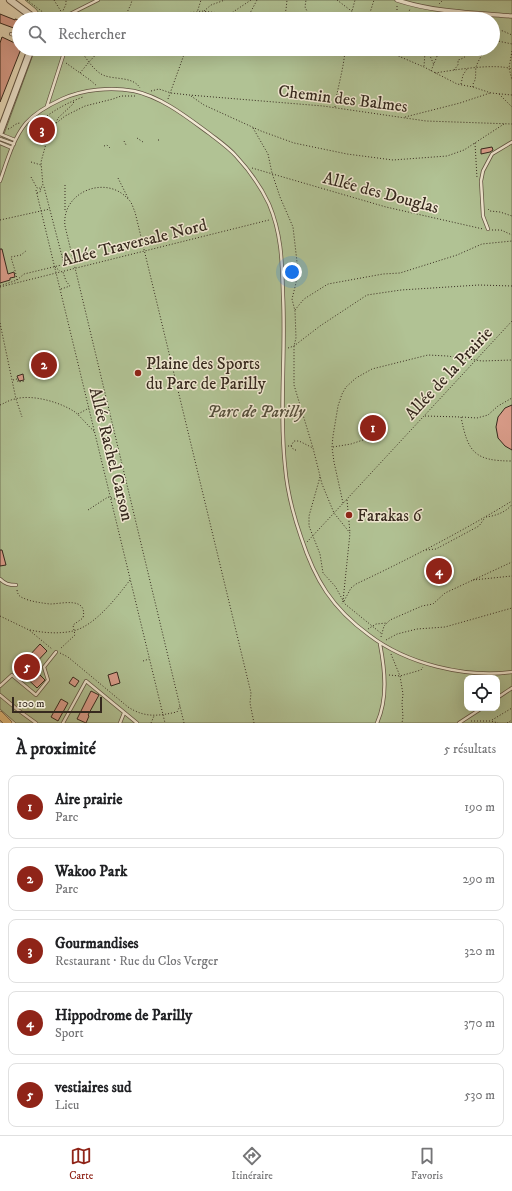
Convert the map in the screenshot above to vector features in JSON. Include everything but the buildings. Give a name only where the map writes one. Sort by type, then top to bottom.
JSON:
[{"type":"main road","points":[[0,715],[8,723]]},
{"type":"street","points":[[10,0],[26,12]]},
{"type":"street","points":[[397,0],[411,5],[434,9],[467,12]]},
{"type":"street","points":[[500,15],[512,16]]},
{"type":"street","points":[[1,131],[28,56]]},
{"type":"lane","points":[[75,12],[98,0]]},
{"type":"lane","points":[[46,107],[63,56]]},
{"type":"lane","points":[[0,181],[14,142],[25,124],[40,110],[75,94],[86,91],[135,91],[152,97],[197,125],[235,154],[246,166],[269,204],[280,240],[282,255],[284,318],[283,446],[285,466],[290,500],[303,545],[314,572],[328,596],[338,609],[380,644],[426,664],[456,671],[500,674],[512,672]]},
{"type":"lane","points":[[1,131],[14,142]]},
{"type":"lane","points":[[0,139],[14,142]]},
{"type":"lane","points":[[488,229],[482,216],[481,181],[483,171],[492,154],[512,142]]},
{"type":"lane","points":[[0,143],[12,148]]},
{"type":"lane","points":[[0,579],[8,585],[16,585]]},
{"type":"lane","points":[[377,723],[380,716],[385,687],[385,674],[380,644]]},
{"type":"lane","points":[[0,686],[12,675],[36,695],[48,680],[44,667],[56,652]]},
{"type":"lane","points":[[62,723],[86,681],[137,723]]},
{"type":"lane","points":[[500,696],[512,688]]},
{"type":"lane","points":[[0,696],[36,723]]},
{"type":"lane","points":[[459,723],[477,711]]},
{"type":"lane","points":[[120,723],[124,713]]},
{"type":"path","points":[[27,0],[43,12]]},
{"type":"path","points":[[54,0],[61,12]]},
{"type":"path","points":[[62,12],[66,0]]},
{"type":"path","points":[[127,12],[132,0]]},
{"type":"path","points":[[201,0],[197,12],[213,12]]},
{"type":"path","points":[[204,11],[211,5],[225,0]]},
{"type":"path","points":[[233,12],[251,0]]},
{"type":"path","points":[[251,12],[257,0]]},
{"type":"path","points":[[285,12],[287,0]]},
{"type":"path","points":[[306,0],[305,7],[307,12]]},
{"type":"path","points":[[337,0],[351,11],[355,0]]},
{"type":"path","points":[[370,12],[374,0]]},
{"type":"path","points":[[397,0],[397,12]]},
{"type":"path","points":[[409,12],[411,5]]},
{"type":"path","points":[[500,30],[512,35]]},
{"type":"path","points":[[500,41],[512,44]]},
{"type":"path","points":[[512,51],[509,68],[512,80]]},
{"type":"path","points":[[85,56],[103,75],[126,79],[138,84],[144,94]]},
{"type":"path","points":[[80,73],[95,56]]},
{"type":"path","points":[[168,106],[167,102],[184,56]]},
{"type":"path","points":[[335,108],[344,56]]},
{"type":"path","points":[[399,56],[457,84],[512,96]]},
{"type":"path","points":[[424,67],[425,56]]},
{"type":"path","points":[[431,71],[438,56]]},
{"type":"path","points":[[454,71],[458,65],[458,60],[464,59],[466,56]]},
{"type":"path","points":[[473,87],[476,76],[476,68],[481,56]]},
{"type":"path","points":[[431,57],[434,66]]},
{"type":"path","points":[[66,63],[101,90]]},
{"type":"path","points":[[435,73],[476,68],[498,67],[512,69]]},
{"type":"path","points":[[461,85],[463,76],[468,69]]},
{"type":"path","name":"Chemin des Balmes","points":[[54,125],[71,112],[85,106],[121,96],[132,97],[159,89],[171,93],[335,108],[426,121],[512,124]]},
{"type":"path","points":[[404,117],[460,103],[491,92]]},
{"type":"path","points":[[498,94],[512,107]]},
{"type":"path","points":[[189,95],[204,105],[252,128],[294,143],[347,154],[393,160],[447,156],[464,150],[505,124]]},
{"type":"path","points":[[33,127],[56,109],[74,100],[87,96]]},
{"type":"path","points":[[64,264],[43,186],[41,165],[45,146],[54,125],[58,118],[73,104],[74,100]]},
{"type":"path","points":[[30,119],[35,126],[43,130],[45,146]]},
{"type":"path","points":[[1,131],[18,123],[25,124]]},
{"type":"path","points":[[35,136],[39,128]]},
{"type":"path","points":[[252,128],[268,154],[272,173],[280,197],[293,227],[297,262],[296,283],[292,299],[295,311],[296,338],[294,346],[294,385],[322,484],[334,513],[350,533]]},
{"type":"path","points":[[137,138],[143,142]]},
{"type":"path","points":[[124,141],[126,146]]},
{"type":"path","points":[[475,143],[477,179]]},
{"type":"path","points":[[104,146],[107,146],[110,149]]},
{"type":"path","points":[[31,162],[41,165]]},
{"type":"path","name":"Allée des Douglas","points":[[246,166],[386,208],[477,228],[501,230],[512,234]]},
{"type":"path","points":[[31,178],[37,188],[40,188]]},
{"type":"path","points":[[118,178],[136,212],[251,693],[250,703],[254,723]]},
{"type":"path","points":[[65,185],[66,212]]},
{"type":"path","points":[[36,193],[41,191],[40,188],[43,186]]},
{"type":"path","points":[[128,199],[123,194],[109,188],[88,189],[80,194],[69,205],[64,218],[184,723]]},
{"type":"path","name":"Allée Rachel Carson","points":[[36,190],[165,723]]},
{"type":"path","points":[[482,204],[490,211],[500,212],[512,216]]},
{"type":"path","points":[[0,220],[50,209]]},
{"type":"path","name":"Allée Traversale Nord","points":[[0,287],[274,218]]},
{"type":"path","points":[[295,311],[304,299],[328,284],[383,274],[400,273],[456,255],[482,244],[512,241]]},
{"type":"path","points":[[17,280],[16,271],[11,257],[21,255],[28,250]]},
{"type":"path","points":[[0,287],[17,280],[24,274],[74,262]]},
{"type":"path","points":[[55,266],[63,272],[66,281],[70,286],[60,289]]},
{"type":"path","points":[[284,349],[294,346],[320,326],[368,295],[401,290],[512,286]]},
{"type":"path","name":"Allée de la Prairie","points":[[303,545],[344,503],[512,321]]},
{"type":"path","points":[[0,322],[16,398],[22,417]]},
{"type":"path","points":[[344,503],[337,478],[332,447],[338,406],[342,394],[346,387],[361,374],[383,365],[428,355],[477,359],[482,361],[512,360]]},
{"type":"path","points":[[12,380],[17,379],[18,382],[24,381]]},
{"type":"path","points":[[0,405],[16,398],[41,399],[53,402],[65,406],[77,414],[95,433]]},
{"type":"path","points":[[424,416],[477,418],[488,415],[498,406],[512,398]]},
{"type":"path","points":[[77,414],[89,408]]},
{"type":"path","points":[[462,417],[464,432],[469,446],[475,454],[485,458],[512,462]]},
{"type":"path","points":[[88,425],[92,422]]},
{"type":"path","points":[[332,447],[351,444],[366,439]]},
{"type":"path","points":[[291,446],[294,441],[299,441],[313,448]]},
{"type":"path","points":[[283,446],[291,446],[294,450],[296,450]]},
{"type":"path","points":[[320,475],[309,516],[309,526],[320,554],[323,573],[335,586],[343,602],[353,612],[382,634]]},
{"type":"path","points":[[88,510],[108,497],[120,503]]},
{"type":"path","points":[[343,602],[350,533],[347,499]]},
{"type":"path","points":[[338,609],[351,588],[356,584],[412,558],[485,518],[512,501]]},
{"type":"path","points":[[426,550],[436,549],[479,526],[485,518],[495,516],[510,507],[512,504]]},
{"type":"path","points":[[380,644],[384,626],[390,620],[422,606],[433,604],[445,593],[512,562]]},
{"type":"path","points":[[471,580],[512,576]]},
{"type":"path","points":[[29,630],[56,633],[74,631],[86,626],[108,607],[130,580]]},
{"type":"path","points":[[16,585],[18,595],[21,597],[36,602],[51,604],[69,602],[76,603],[84,610],[84,618],[73,625],[75,634],[56,652]]},
{"type":"path","points":[[380,644],[397,634],[417,629],[445,627],[512,608]]},
{"type":"path","points":[[0,616],[29,630],[56,652],[68,657],[136,712],[154,716],[163,715],[177,712],[180,706]]},
{"type":"path","points":[[364,632],[372,626],[388,623]]},
{"type":"path","points":[[389,648],[400,676],[403,694],[402,723]]},
{"type":"path","points":[[143,661],[149,659]]},
{"type":"path","points":[[385,674],[400,676],[421,670],[426,664]]},
{"type":"path","points":[[486,723],[512,708]]},
{"type":"path","points":[[151,723],[154,716]]},
{"type":"path","points":[[507,723],[512,720]]},
{"type":"path","points":[[462,721],[491,721],[498,723]]},
{"type":"green space","name":"Parc de Parilly","points":[[25,0],[512,0],[512,723],[16,723],[0,709],[0,145],[32,56],[500,56],[500,12],[38,12]]},
{"type":"place","name":"Gourmandises","points":[[42,130]]},
{"type":"place","name":"Wakoo Park","points":[[44,365]]},
{"type":"place","name":"Plaine des Sports du Parc de Parilly","points":[[138,373]]},
{"type":"place","name":"Aire prairie","points":[[373,428]]},
{"type":"place","name":"Farakas 6","points":[[349,515]]},
{"type":"place","name":"Hippodrome de Parilly","points":[[439,571]]},
{"type":"place","name":"vestiaires sud","points":[[27,667]]}]
